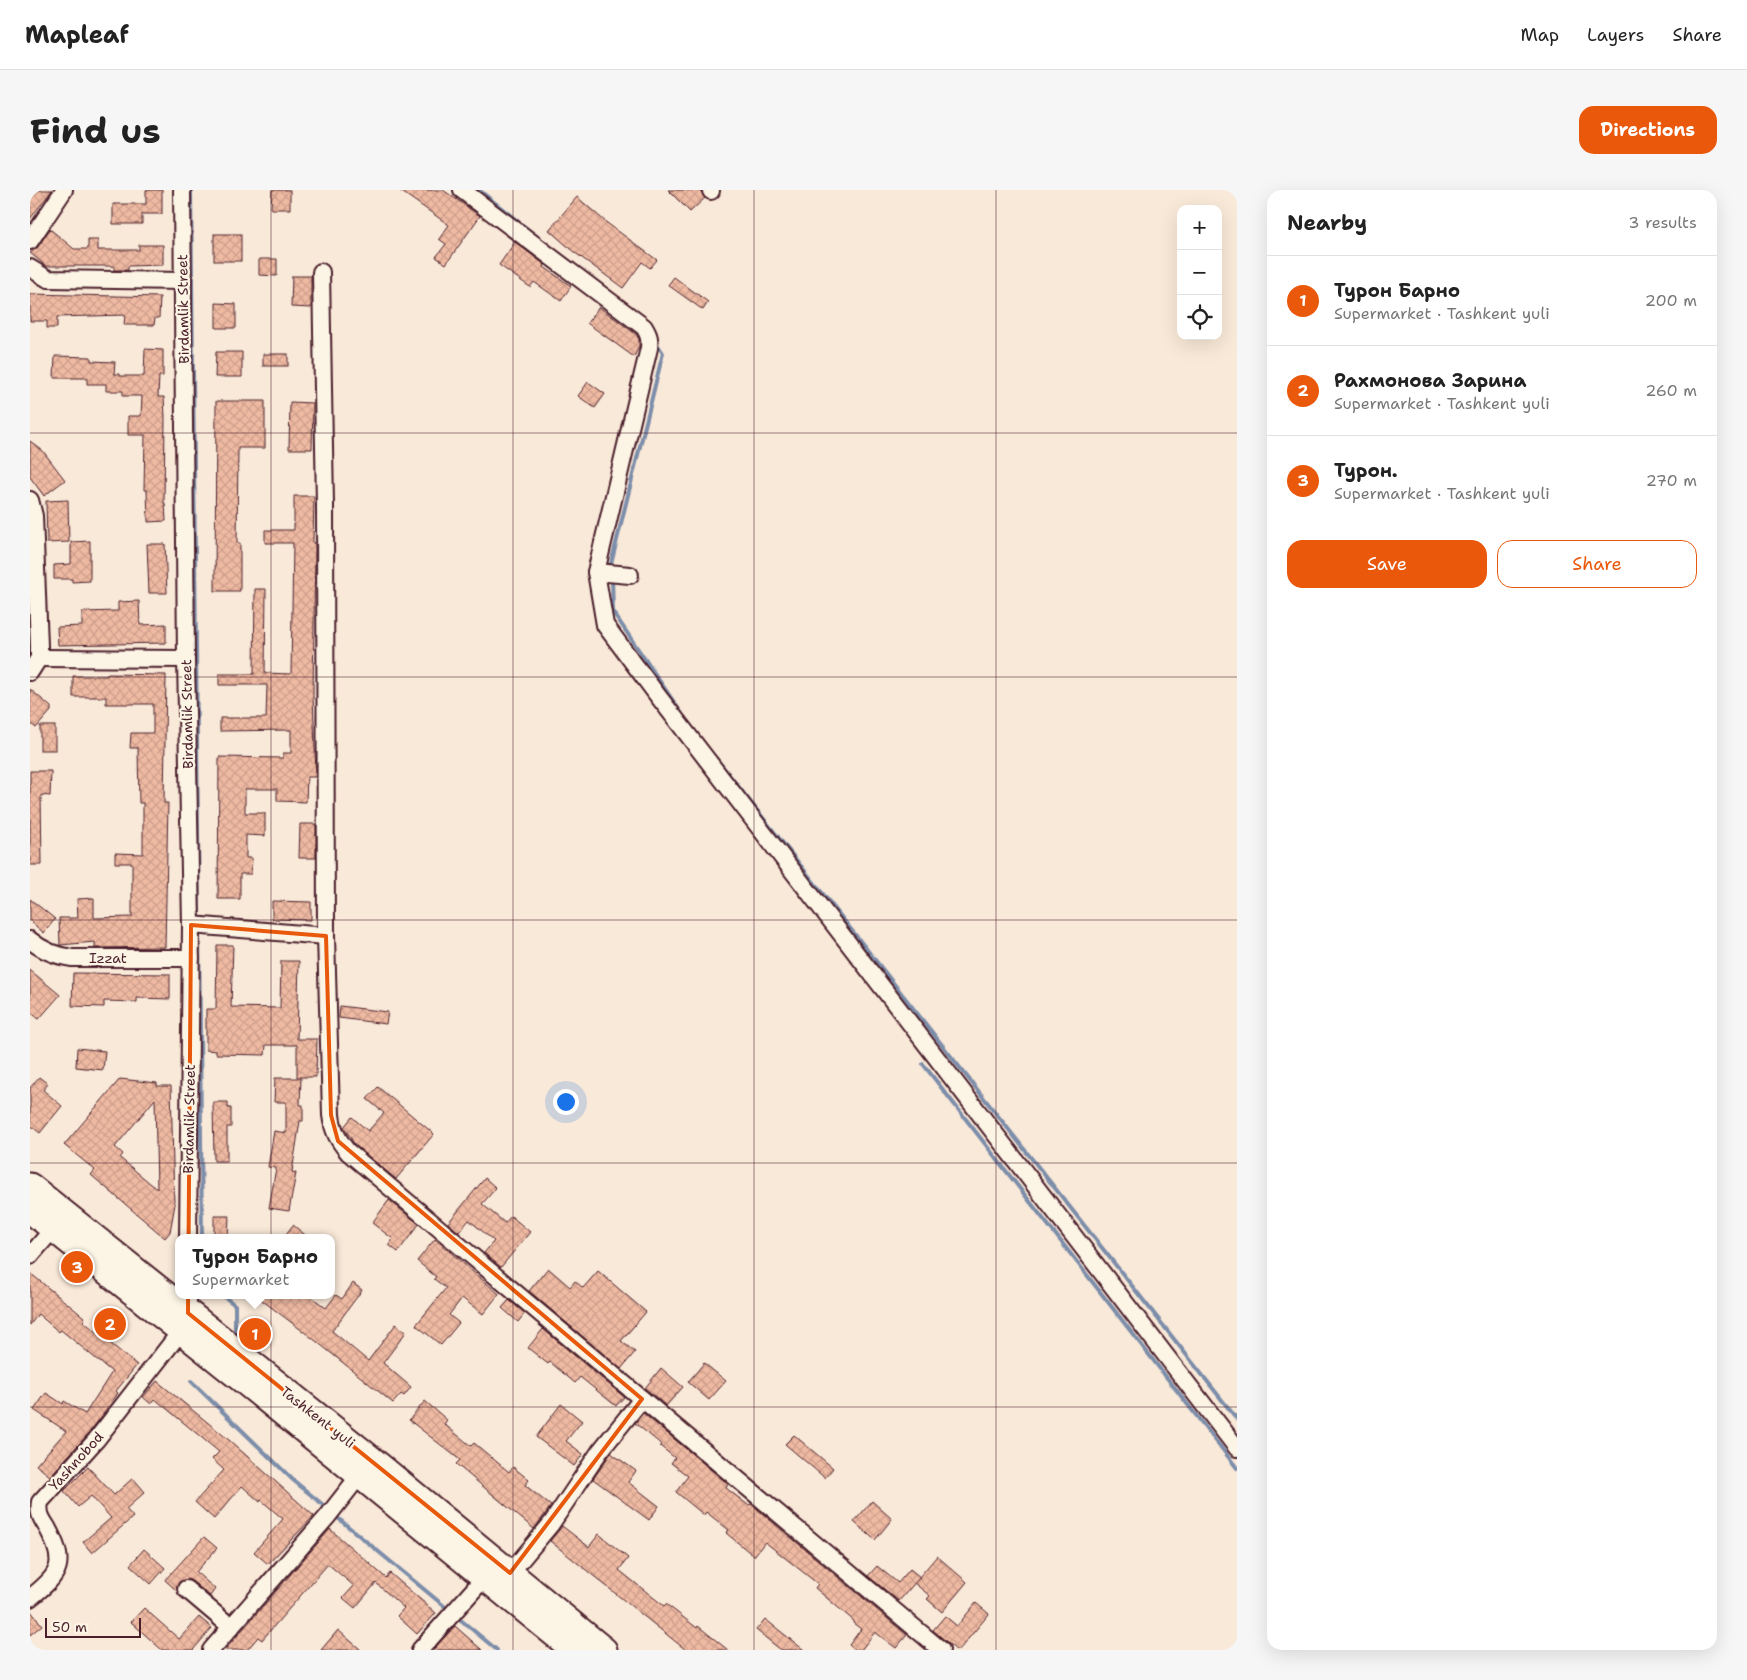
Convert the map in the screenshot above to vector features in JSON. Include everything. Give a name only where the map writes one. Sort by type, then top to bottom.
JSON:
[{"type":"highway","name":"Tashkent yuli","points":[[30,1186],[185,1313],[369,1457],[604,1650]]},
{"type":"highway","name":"Tashkent yuli","points":[[30,1210],[54,1229],[185,1313],[359,1476],[574,1650]]},
{"type":"street","points":[[30,241],[64,190]]},
{"type":"street","name":"Birdamlik Street","points":[[182,190],[186,660],[191,925],[188,1234]]},
{"type":"street","points":[[462,190],[644,328],[650,340],[596,572],[605,625],[1237,1448]]},
{"type":"street","points":[[30,268],[48,279],[183,281]]},
{"type":"street","points":[[322,272],[325,505],[326,936],[332,1129],[338,1141],[355,1158],[941,1650]]},
{"type":"street","points":[[30,500],[34,516],[39,658],[30,672]]},
{"type":"street","points":[[596,572],[630,575]]},
{"type":"street","points":[[39,658],[186,660]]},
{"type":"street","points":[[191,925],[326,936]]},
{"type":"street","name":"Izzat","points":[[30,940],[47,952],[66,957],[191,958]]},
{"type":"street","points":[[30,1256],[54,1229]]},
{"type":"street","name":"Yashnobod","points":[[30,1598],[53,1578],[58,1569],[57,1546],[40,1516],[38,1510],[40,1502],[96,1440],[185,1313]]},
{"type":"street","points":[[510,1573],[551,1524],[600,1451],[642,1399]]},
{"type":"street","points":[[210,1650],[331,1512],[359,1476]]},
{"type":"street","points":[[420,1650],[485,1577]]},
{"type":"street","points":[[186,1588],[231,1627]]},
{"type":"highlighted area","points":[[191,925],[326,936],[331,1115],[338,1141],[642,1399],[510,1573],[188,1313]]},
{"type":"building","points":[[30,190],[52,190],[30,219]]},
{"type":"building","points":[[146,190],[162,190],[162,214],[142,214],[142,224],[113,224],[113,204],[146,204]]},
{"type":"building","points":[[272,190],[290,190],[290,209],[271,209]]},
{"type":"building","points":[[399,190],[443,190],[480,216],[446,264],[436,257],[446,244],[439,239],[449,225]]},
{"type":"building","points":[[668,190],[701,190],[705,198],[690,212]]},
{"type":"building","points":[[577,197],[607,223],[657,260],[650,268],[642,262],[623,288],[574,252],[549,230]]},
{"type":"building","points":[[50,229],[74,249],[88,249],[88,240],[98,240],[98,250],[139,250],[139,245],[163,245],[163,265],[128,266],[128,270],[114,270],[114,266],[46,266],[30,253],[38,247]]},
{"type":"building","points":[[214,234],[241,234],[241,261],[214,261]]},
{"type":"building","points":[[515,242],[545,265],[544,267],[571,286],[561,301],[534,282],[530,287],[499,265]]},
{"type":"building","points":[[259,259],[277,259],[277,276],[259,275]]},
{"type":"building","points":[[292,276],[311,276],[311,308],[291,307]]},
{"type":"building","points":[[674,277],[708,302],[703,310],[668,285]]},
{"type":"building","points":[[30,294],[160,297],[159,318],[155,318],[154,325],[124,325],[125,315],[57,317],[57,328],[47,328],[47,321],[30,321]]},
{"type":"building","points":[[216,303],[236,304],[236,328],[216,328]]},
{"type":"building","points":[[599,307],[636,334],[639,339],[639,346],[634,357],[587,323]]},
{"type":"building","points":[[145,349],[163,350],[163,376],[159,376],[158,397],[164,397],[164,503],[166,521],[148,522],[147,490],[144,490],[145,435],[128,435],[128,416],[141,416],[142,396],[123,396],[123,391],[106,391],[106,384],[87,384],[87,378],[54,378],[55,356],[91,357],[91,361],[115,362],[114,374],[120,374],[120,376],[144,376]]},
{"type":"building","points":[[216,352],[242,352],[242,377],[215,377]]},
{"type":"building","points":[[263,354],[288,354],[288,366],[263,366]]},
{"type":"building","points":[[588,382],[605,394],[595,408],[578,396]]},
{"type":"building","points":[[216,401],[265,401],[265,448],[238,448],[237,543],[240,543],[240,591],[215,591]]},
{"type":"building","points":[[290,402],[313,403],[312,449],[289,449]]},
{"type":"building","points":[[30,441],[43,451],[65,480],[44,496],[30,477]]},
{"type":"building","points":[[294,496],[314,496],[313,695],[316,777],[307,777],[306,802],[277,801],[277,789],[245,789],[245,813],[265,813],[265,836],[246,835],[246,858],[252,858],[251,874],[240,874],[240,899],[218,899],[219,757],[283,758],[283,753],[291,753],[291,730],[220,731],[220,718],[266,718],[267,685],[219,685],[219,674],[254,674],[255,589],[266,589],[265,673],[291,674],[293,543],[265,543],[265,530],[294,530]]},
{"type":"building","points":[[68,500],[69,542],[47,543],[46,501]]},
{"type":"building","points":[[90,541],[90,581],[72,582],[72,579],[54,579],[54,565],[71,564],[71,542]]},
{"type":"building","points":[[147,544],[165,544],[167,593],[149,593]]},
{"type":"building","points":[[139,601],[140,625],[166,624],[166,643],[58,645],[57,627],[82,626],[82,612],[118,611],[118,602]]},
{"type":"building","points":[[107,674],[166,675],[164,803],[168,803],[165,947],[95,948],[95,942],[60,945],[59,918],[78,918],[77,899],[94,898],[94,918],[132,917],[132,863],[115,863],[115,853],[143,854],[143,803],[139,803],[138,748],[130,748],[131,733],[153,733],[153,704],[106,704],[106,697],[73,697],[73,676],[107,676]]},
{"type":"building","points":[[30,689],[51,707],[51,711],[36,728],[30,723]]},
{"type":"building","points":[[40,726],[55,726],[55,750],[40,750]]},
{"type":"building","points":[[30,771],[51,771],[50,796],[41,795],[42,865],[30,865]]},
{"type":"building","points":[[300,824],[316,824],[316,858],[299,858]]},
{"type":"building","points":[[30,899],[55,919],[44,933],[30,921]]},
{"type":"building","points":[[272,901],[311,902],[311,920],[272,919]]},
{"type":"building","points":[[217,945],[233,945],[231,1007],[280,1008],[281,961],[299,961],[297,1039],[317,1039],[316,1077],[297,1077],[297,1045],[266,1045],[265,1055],[216,1054],[216,1051],[206,1050],[206,1009],[216,1009]]},
{"type":"building","points":[[30,970],[60,995],[39,1019],[30,1012]]},
{"type":"building","points":[[73,973],[170,974],[170,999],[137,998],[137,1002],[104,1001],[104,1007],[72,1006]]},
{"type":"building","points":[[340,1006],[388,1012],[386,1024],[339,1018]]},
{"type":"building","points":[[77,1048],[105,1051],[103,1070],[76,1067]]},
{"type":"building","points":[[39,1077],[48,1084],[43,1090],[62,1106],[40,1133],[30,1125],[30,1088]]},
{"type":"building","points":[[275,1078],[301,1078],[300,1105],[303,1105],[303,1121],[300,1121],[292,1172],[296,1173],[289,1211],[269,1208],[276,1168],[268,1167],[274,1131],[286,1133],[286,1102],[274,1102]]},
{"type":"building","points":[[120,1079],[157,1083],[157,1086],[171,1086],[175,1204],[170,1232],[165,1238],[91,1175],[95,1170],[64,1145]],"holes":[[[155,1099],[157,1189],[120,1158],[123,1154],[115,1147]]]},
{"type":"building","points":[[378,1087],[434,1134],[396,1179],[355,1145],[344,1127],[352,1117],[368,1131],[384,1113],[367,1099]]},
{"type":"building","points":[[213,1102],[228,1102],[228,1108],[231,1108],[231,1127],[227,1127],[227,1161],[214,1161]]},
{"type":"building","points":[[485,1178],[496,1188],[482,1204],[505,1223],[511,1216],[530,1232],[501,1267],[484,1253],[494,1241],[469,1220],[459,1232],[448,1223]]},
{"type":"building","points":[[389,1200],[419,1224],[398,1252],[389,1245],[393,1239],[372,1223]]},
{"type":"building","points":[[214,1216],[229,1216],[228,1234],[214,1234]]},
{"type":"building","points":[[293,1225],[304,1234],[286,1234]]},
{"type":"building","points":[[435,1239],[499,1294],[483,1314],[462,1298],[449,1315],[459,1323],[441,1345],[416,1325],[446,1288],[434,1279],[436,1277],[417,1261]]},
{"type":"building","points":[[548,1268],[570,1287],[575,1281],[583,1288],[598,1271],[646,1312],[621,1341],[635,1352],[621,1369],[529,1291]]},
{"type":"building","points":[[30,1273],[85,1318],[83,1321],[137,1365],[116,1391],[118,1393],[88,1434],[50,1476],[36,1465],[66,1431],[34,1410],[46,1393],[63,1404],[64,1401],[85,1414],[112,1372],[61,1330],[59,1332],[38,1314],[30,1325]]},
{"type":"building","points":[[353,1283],[362,1290],[332,1331],[368,1361],[396,1324],[406,1332],[383,1363],[411,1387],[404,1396],[401,1394],[393,1403],[260,1299],[314,1299],[326,1308],[335,1299],[336,1295],[342,1299]]},
{"type":"building","points":[[509,1300],[525,1313],[518,1322],[502,1308]]},
{"type":"building","points":[[543,1329],[624,1397],[616,1406],[580,1377],[575,1383],[550,1362],[548,1364],[528,1348]]},
{"type":"building","points":[[704,1363],[726,1381],[709,1400],[688,1382]]},
{"type":"building","points":[[661,1368],[683,1387],[666,1406],[645,1388]]},
{"type":"building","points":[[157,1381],[229,1440],[314,1516],[268,1564],[254,1552],[283,1519],[242,1486],[214,1519],[195,1502],[224,1470],[212,1459],[219,1452],[155,1399],[151,1404],[143,1397]]},
{"type":"building","points":[[425,1401],[447,1420],[444,1424],[471,1446],[474,1443],[509,1472],[513,1467],[529,1480],[525,1485],[551,1506],[534,1529],[456,1464],[460,1460],[409,1420]]},
{"type":"building","points":[[561,1404],[582,1421],[566,1441],[583,1454],[574,1466],[536,1437]]},
{"type":"building","points":[[643,1413],[728,1484],[726,1488],[748,1505],[751,1504],[907,1635],[896,1648],[875,1632],[861,1650],[855,1650],[849,1645],[861,1629],[815,1588],[818,1584],[765,1542],[754,1556],[726,1533],[729,1530],[706,1512],[704,1515],[676,1492],[688,1476],[671,1463],[675,1458],[660,1446],[662,1445],[635,1423]]},
{"type":"building","points":[[794,1435],[833,1468],[825,1478],[785,1444]]},
{"type":"building","points":[[611,1453],[636,1471],[628,1482],[659,1506],[649,1520],[593,1479]]},
{"type":"building","points":[[88,1467],[114,1495],[133,1478],[145,1492],[126,1509],[133,1517],[92,1553],[83,1542],[111,1518],[91,1496],[78,1507],[64,1491]]},
{"type":"building","points":[[872,1501],[892,1519],[875,1540],[854,1522]]},
{"type":"building","points":[[562,1526],[589,1547],[599,1534],[628,1558],[619,1570],[664,1606],[666,1604],[697,1628],[698,1626],[728,1650],[686,1650],[550,1541]]},
{"type":"building","points":[[330,1529],[386,1578],[390,1573],[436,1613],[417,1634],[397,1616],[404,1608],[376,1583],[355,1608],[343,1598],[354,1586],[328,1564],[262,1640],[258,1637],[247,1650],[225,1650]]},
{"type":"building","points":[[204,1537],[217,1548],[196,1572],[215,1589],[210,1596],[187,1579],[179,1582],[176,1590],[165,1580]]},
{"type":"building","points":[[144,1549],[165,1568],[151,1584],[130,1565]]},
{"type":"building","points":[[937,1556],[967,1582],[942,1612],[927,1599],[930,1596],[914,1583]]},
{"type":"building","points":[[877,1566],[898,1583],[910,1569],[920,1577],[899,1601],[868,1576]]},
{"type":"building","points":[[976,1603],[989,1614],[959,1650],[956,1650],[933,1630],[945,1616],[957,1626]]},
{"type":"building","points":[[144,1608],[179,1639],[199,1617],[212,1628],[193,1650],[162,1650],[131,1622]]},
{"type":"building","points":[[30,1610],[42,1625],[30,1635]]},
{"type":"building","points":[[765,1619],[804,1650],[781,1650],[756,1630]]},
{"type":"building","points":[[455,1626],[482,1650],[433,1650]]},
{"type":"building","points":[[338,1630],[361,1650],[321,1650]]},
{"type":"waterway","points":[[191,190],[199,921]]},
{"type":"waterway","points":[[479,190],[540,239]]},
{"type":"waterway","points":[[612,570],[611,564],[663,353],[655,341]]},
{"type":"waterway","points":[[612,577],[613,612],[682,714]]},
{"type":"waterway","points":[[715,757],[1237,1419]]},
{"type":"waterway","points":[[199,930],[202,1234]]},
{"type":"waterway","points":[[923,1064],[1237,1468]]},
{"type":"waterway","points":[[227,1299],[235,1305],[235,1329]]},
{"type":"waterway","points":[[191,1381],[293,1480],[328,1509]]},
{"type":"waterway","points":[[333,1514],[449,1610]]},
{"type":"waterway","points":[[456,1616],[497,1650]]},
{"type":"place","name":"Турон.","points":[[77,1267]]},
{"type":"place","name":"Рахмонова Зарина","points":[[110,1324]]},
{"type":"place","name":"Турон Барно","points":[[255,1334]]}]
